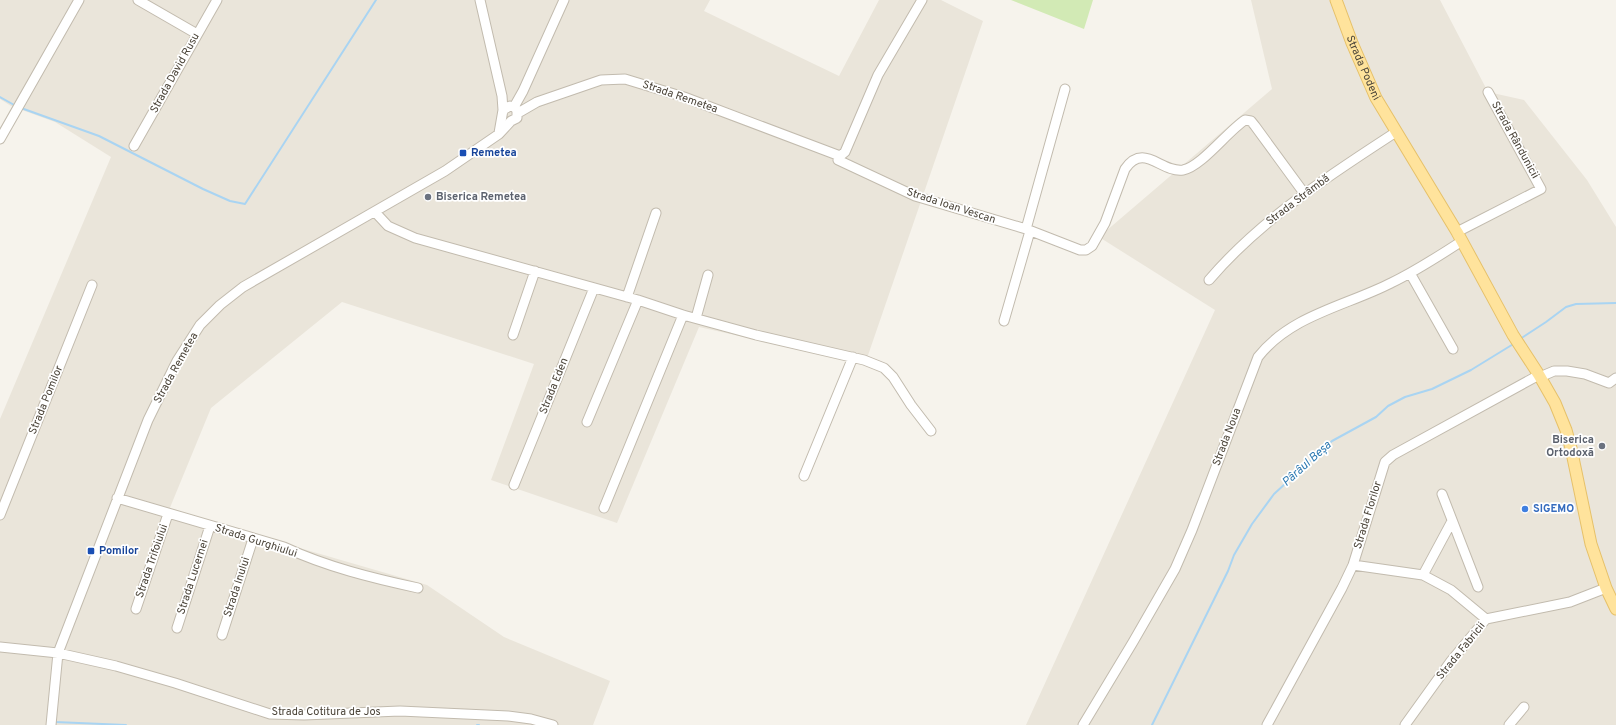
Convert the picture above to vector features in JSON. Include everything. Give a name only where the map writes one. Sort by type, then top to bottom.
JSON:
[{"type":"main road","name":"Strada Podeni","points":[[1336,0],[1352,43],[1376,98],[1460,236],[1513,335],[1540,376],[1555,404],[1566,430],[1579,480],[1591,544],[1606,588],[1616,609]]},
{"type":"street","points":[[0,139],[79,0]]},
{"type":"street","name":"Strada David Rusu","points":[[134,146],[217,0]]},
{"type":"street","points":[[480,0],[502,96],[510,110]]},
{"type":"street","points":[[499,134],[510,110],[523,91],[564,0]]},
{"type":"street","points":[[840,156],[845,152],[878,75],[922,0]]},
{"type":"street","points":[[142,1],[197,34]]},
{"type":"street","name":"Strada Remetea","points":[[51,721],[58,653],[148,420],[191,338],[205,320],[220,305],[243,287],[445,171],[499,134],[510,121],[515,120],[510,110],[601,80],[625,79],[684,97],[840,156]]},
{"type":"street","points":[[1004,321],[1065,89]]},
{"type":"street","name":"Strada Rândunicii","points":[[1460,236],[1542,189],[1488,92]]},
{"type":"street","name":"Strada Ioan Vescan","points":[[840,156],[838,160],[915,196],[1028,230],[1080,250],[1086,250],[1092,246],[1105,223],[1125,169],[1135,159],[1142,158],[1152,160],[1175,170],[1184,170],[1205,156],[1245,120],[1250,121],[1255,126],[1304,193]]},
{"type":"street","name":"Strada Strâmbă","points":[[1209,280],[1225,261],[1304,193],[1396,132]]},
{"type":"street","points":[[375,212],[388,226],[415,238],[638,300],[683,315],[791,343],[853,357],[884,368],[893,376],[911,405],[931,431]]},
{"type":"street","points":[[627,297],[656,213]]},
{"type":"street","name":"Strada Noua","points":[[1083,725],[1175,569],[1192,530],[1258,357],[1264,349],[1278,337],[1299,323],[1390,284],[1410,273],[1460,236]]},
{"type":"street","points":[[513,335],[535,271]]},
{"type":"street","points":[[1410,273],[1453,349]]},
{"type":"street","points":[[696,318],[708,275]]},
{"type":"street","name":"Strada Pomilor","points":[[0,515],[92,285]]},
{"type":"street","name":"Strada Eden","points":[[514,485],[594,288]]},
{"type":"street","points":[[587,422],[638,300]]},
{"type":"street","points":[[604,508],[683,315]]},
{"type":"street","points":[[804,476],[853,357]]},
{"type":"street","name":"Strada Florilor","points":[[1267,725],[1332,608],[1353,565],[1385,462],[1393,455],[1540,376],[1554,370],[1585,374],[1609,383],[1616,378]]},
{"type":"street","points":[[1442,494],[1478,587]]},
{"type":"street","name":"Strada Gurghiului","points":[[117,498],[284,547],[308,558],[348,572],[418,588]]},
{"type":"street","name":"Strada Trifoiului","points":[[136,609],[168,514]]},
{"type":"street","points":[[1422,575],[1452,521]]},
{"type":"street","name":"Strada Lucernei","points":[[177,628],[210,526]]},
{"type":"street","name":"Strada Inului","points":[[222,635],[253,539]]},
{"type":"street","points":[[1353,565],[1422,575],[1451,590],[1486,619]]},
{"type":"street","name":"Strada Fabricii","points":[[1405,725],[1451,661],[1486,619],[1570,602],[1606,588]]},
{"type":"street","points":[[0,647],[58,653]]},
{"type":"street","name":"Strada Cotitura de Jos","points":[[58,653],[116,666],[175,683],[270,714],[304,715],[400,711],[508,716],[531,719],[552,725]]},
{"type":"street","points":[[1509,725],[1524,707]]},
{"type":"shaded area","points":[[0,0],[710,0],[704,11],[839,76],[879,0],[941,0],[983,21],[865,364],[699,327],[617,523],[491,480],[534,364],[342,302],[211,408],[169,510],[427,585],[504,637],[610,681],[593,725],[0,725],[0,419],[111,157],[55,122],[11,106],[0,99]]},
{"type":"shaded area","points":[[1251,0],[1440,0],[1488,92],[1524,100],[1587,180],[1616,227],[1616,725],[1026,725],[1215,310],[1099,237],[1272,89]]},
{"type":"green space","points":[[1011,0],[1093,0],[1084,29]]},
{"type":"waterway","points":[[21,108],[99,136],[203,189],[230,201],[245,204],[376,0]]},
{"type":"waterway","points":[[0,97],[16,106]]},
{"type":"waterway","name":"Pârâul Beșa","points":[[1520,339],[1566,307],[1576,304],[1616,303]]},
{"type":"waterway","name":"Pârâul Beșa","points":[[1152,725],[1228,571],[1234,555],[1252,524],[1274,494],[1332,441],[1376,417],[1388,406],[1405,397],[1432,389],[1471,370],[1515,343]]},
{"type":"waterway","name":"Pârâul Beșa","points":[[55,722],[126,725]]},
{"type":"place","name":"Remetea","points":[[463,153]]},
{"type":"place","name":"Biserica Remetea","points":[[428,197]]},
{"type":"place","name":"Biserica Ortodoxă","points":[[1602,446]]},
{"type":"place","name":"SIGEMO","points":[[1525,509]]},
{"type":"place","name":"Pomilor","points":[[91,551]]}]
